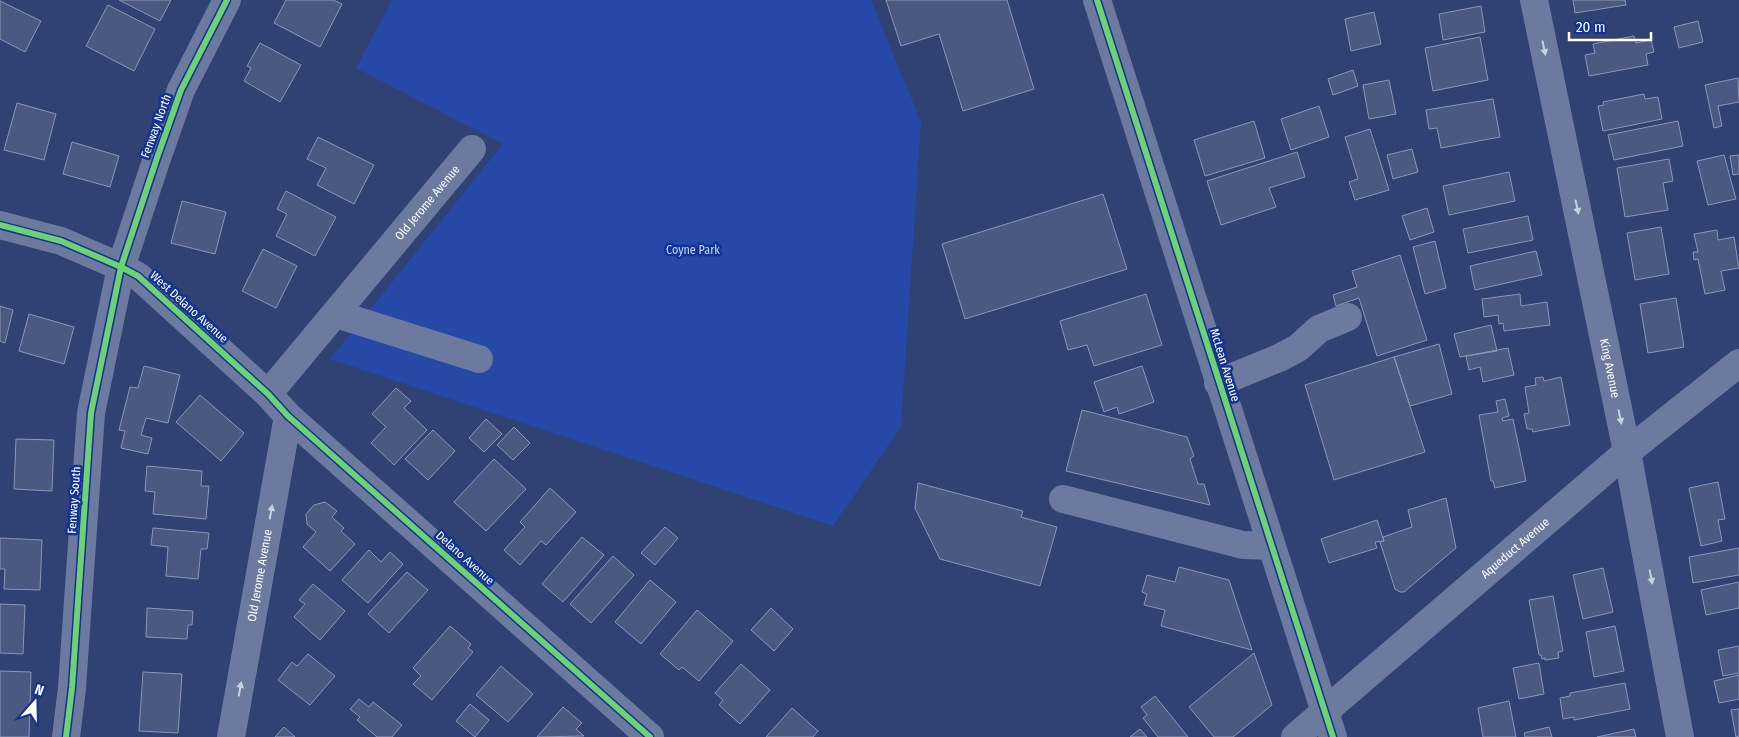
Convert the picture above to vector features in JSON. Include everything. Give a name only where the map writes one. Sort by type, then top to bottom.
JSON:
[{"type":"street","name":"Fenway North","points":[[121,267],[156,158],[181,90],[227,0]]},
{"type":"street","name":"McLean Avenue","points":[[1097,0],[1329,725]]},
{"type":"street","name":"King Avenue","points":[[1534,0],[1627,452],[1680,737]]},
{"type":"street","name":"Old Jerome Avenue","points":[[268,394],[472,150]]},
{"type":"street","name":"West Delano Avenue","points":[[0,225],[61,241],[138,276],[268,394]]},
{"type":"street","name":"Fenway South","points":[[66,737],[72,688],[91,413],[121,267]]},
{"type":"street","points":[[336,314],[480,359]]},
{"type":"street","points":[[1218,382],[1279,358],[1298,348],[1319,329],[1348,317]]},
{"type":"street","name":"Aqueduct Avenue","points":[[1295,737],[1329,725],[1366,675],[1627,452],[1739,362]]},
{"type":"street","name":"Delano Avenue","points":[[268,394],[288,416],[650,737]]},
{"type":"street","name":"Old Jerome Avenue","points":[[231,737],[288,416]]},
{"type":"street","points":[[1063,499],[1243,545],[1271,546]]},
{"type":"green space","name":"Coyne Park","points":[[392,0],[871,0],[921,122],[901,427],[833,526],[330,359],[503,144],[356,68]]},
{"type":"building","points":[[119,0],[171,0],[160,21]]},
{"type":"building","points":[[286,0],[333,0],[342,4],[320,47],[274,23]]},
{"type":"building","points":[[886,0],[1007,0],[1034,89],[963,111],[939,34],[901,46]]},
{"type":"building","points":[[1573,0],[1625,0],[1626,5],[1575,13]]},
{"type":"building","points":[[0,1],[41,21],[25,52],[0,39]]},
{"type":"building","points":[[108,5],[155,29],[134,71],[86,46]]},
{"type":"building","points":[[1481,6],[1485,32],[1443,40],[1439,14]]},
{"type":"building","points":[[1374,12],[1381,44],[1351,51],[1345,19]]},
{"type":"building","points":[[1698,21],[1703,42],[1679,48],[1674,27]]},
{"type":"building","points":[[1634,36],[1636,43],[1651,40],[1654,52],[1646,54],[1648,65],[1589,76],[1585,55],[1595,53],[1593,44]]},
{"type":"building","points":[[1480,37],[1488,80],[1433,91],[1425,48]]},
{"type":"building","points":[[260,43],[301,65],[280,102],[244,81],[251,68],[247,66]]},
{"type":"building","points":[[1353,70],[1358,86],[1333,95],[1328,79]]},
{"type":"building","points":[[1738,78],[1739,102],[1718,106],[1722,126],[1714,128],[1705,85]]},
{"type":"building","points":[[1389,80],[1396,114],[1369,119],[1363,85]]},
{"type":"building","points":[[1644,94],[1645,99],[1658,97],[1662,119],[1603,131],[1598,106],[1604,105],[1603,102]]},
{"type":"building","points":[[1493,99],[1500,137],[1441,148],[1437,128],[1429,129],[1426,110]]},
{"type":"building","points":[[17,103],[56,114],[44,160],[4,150]]},
{"type":"building","points":[[1319,106],[1329,137],[1291,150],[1281,119]]},
{"type":"building","points":[[1254,121],[1265,158],[1205,176],[1194,140]]},
{"type":"building","points":[[1678,121],[1683,146],[1614,160],[1608,135]]},
{"type":"building","points":[[1370,129],[1389,190],[1355,200],[1349,182],[1358,179],[1345,137]]},
{"type":"building","points":[[318,137],[374,165],[354,204],[317,185],[326,168],[307,159]]},
{"type":"building","points":[[72,142],[119,156],[110,187],[63,174]]},
{"type":"building","points":[[1412,149],[1418,172],[1393,179],[1387,155]]},
{"type":"building","points":[[1297,152],[1305,177],[1269,188],[1276,207],[1221,225],[1207,181]]},
{"type":"building","points":[[1724,155],[1736,199],[1708,205],[1697,161]]},
{"type":"building","points":[[1739,155],[1739,174],[1733,175],[1730,156]]},
{"type":"building","points":[[1669,159],[1673,181],[1663,183],[1668,210],[1625,217],[1617,168]]},
{"type":"building","points":[[1509,172],[1515,201],[1449,215],[1443,186]]},
{"type":"building","points":[[286,191],[336,217],[315,256],[276,236],[287,214],[277,209]]},
{"type":"building","points":[[1103,194],[1127,269],[965,319],[942,244]]},
{"type":"building","points":[[182,201],[226,212],[215,254],[171,243]]},
{"type":"building","points":[[1427,208],[1434,232],[1410,240],[1402,216]]},
{"type":"building","points":[[1528,216],[1533,240],[1468,253],[1463,229]]},
{"type":"building","points":[[1661,227],[1669,274],[1635,280],[1627,233]]},
{"type":"building","points":[[1717,230],[1718,240],[1734,237],[1739,268],[1721,271],[1725,290],[1705,294],[1698,259],[1694,260],[1693,252],[1698,252],[1694,234]]},
{"type":"building","points":[[1435,241],[1446,288],[1425,294],[1413,247]]},
{"type":"building","points":[[263,249],[297,266],[276,308],[242,291]]},
{"type":"building","points":[[1536,251],[1542,275],[1475,290],[1470,266]]},
{"type":"building","points":[[1400,255],[1427,340],[1377,356],[1359,298],[1336,306],[1333,295],[1357,287],[1352,271]]},
{"type":"building","points":[[1146,294],[1162,345],[1094,366],[1087,345],[1068,350],[1060,321]]},
{"type":"building","points":[[1520,294],[1521,306],[1547,302],[1550,325],[1504,331],[1503,323],[1499,324],[1498,315],[1484,317],[1482,299]]},
{"type":"building","points":[[1676,298],[1684,347],[1648,353],[1640,304]]},
{"type":"building","points":[[0,306],[13,310],[5,343],[0,341]]},
{"type":"building","points":[[29,314],[74,327],[64,364],[19,351]]},
{"type":"building","points":[[1491,325],[1497,351],[1460,357],[1454,334]]},
{"type":"building","points":[[1439,344],[1452,394],[1410,406],[1394,357]]},
{"type":"building","points":[[1508,348],[1514,375],[1483,382],[1480,367],[1469,370],[1466,356]]},
{"type":"building","points":[[1394,357],[1425,452],[1334,480],[1305,385]]},
{"type":"building","points":[[144,366],[180,375],[168,423],[146,418],[141,435],[152,438],[148,454],[121,448],[125,431],[119,430],[130,387],[138,388]]},
{"type":"building","points":[[1142,366],[1154,402],[1119,414],[1117,407],[1104,412],[1094,382]]},
{"type":"building","points":[[1543,377],[1544,381],[1561,377],[1570,425],[1533,432],[1532,429],[1527,429],[1524,414],[1529,413],[1525,387],[1536,385],[1535,378]]},
{"type":"building","points":[[396,388],[411,401],[404,408],[427,430],[394,465],[371,443],[386,427],[372,414]]},
{"type":"building","points":[[200,395],[244,433],[221,461],[176,422]]},
{"type":"building","points":[[1505,399],[1509,416],[1502,418],[1503,421],[1513,419],[1526,481],[1495,488],[1493,481],[1491,481],[1479,415],[1498,412],[1496,401]]},
{"type":"building","points":[[1082,410],[1187,437],[1194,456],[1190,459],[1198,484],[1204,484],[1210,505],[1066,471]]},
{"type":"building","points":[[486,419],[502,434],[484,452],[469,438]]},
{"type":"building","points":[[514,427],[530,443],[513,460],[497,445]]},
{"type":"building","points":[[433,430],[455,451],[428,480],[405,459]]},
{"type":"building","points":[[16,439],[54,440],[52,491],[14,489]]},
{"type":"building","points":[[494,459],[526,489],[486,531],[454,502]]},
{"type":"building","points":[[147,466],[202,471],[201,486],[209,486],[206,519],[153,514],[155,492],[145,491]]},
{"type":"building","points":[[1718,482],[1725,519],[1718,520],[1722,541],[1701,546],[1689,488]]},
{"type":"building","points":[[918,483],[1023,511],[1021,517],[1057,527],[1040,586],[940,559],[915,508]]},
{"type":"building","points":[[550,488],[576,512],[546,545],[541,541],[520,565],[504,550],[525,527],[520,522]]},
{"type":"building","points":[[1446,498],[1456,548],[1404,592],[1400,592],[1395,589],[1380,542],[1384,541],[1383,537],[1412,527],[1408,510]]},
{"type":"building","points":[[325,502],[337,511],[332,517],[344,528],[341,531],[355,544],[330,571],[303,547],[316,532],[307,524],[306,514],[314,505]]},
{"type":"building","points":[[1377,520],[1384,541],[1375,542],[1377,548],[1329,563],[1321,539]]},
{"type":"building","points":[[665,527],[678,538],[655,565],[641,553]]},
{"type":"building","points":[[153,528],[209,533],[207,549],[201,549],[198,579],[166,576],[168,547],[151,545]]},
{"type":"building","points":[[582,537],[604,555],[563,602],[542,584]]},
{"type":"building","points":[[0,538],[42,540],[40,590],[4,589],[5,569],[0,569]]},
{"type":"building","points":[[1739,548],[1739,575],[1693,583],[1689,557]]},
{"type":"building","points":[[369,550],[381,562],[390,552],[403,564],[368,603],[342,580]]},
{"type":"building","points":[[613,556],[634,575],[591,623],[570,604]]},
{"type":"building","points":[[1179,567],[1229,580],[1252,650],[1161,626],[1165,610],[1144,605],[1147,594],[1142,592],[1147,575],[1175,582]]},
{"type":"building","points":[[1603,568],[1613,612],[1583,619],[1573,575]]},
{"type":"building","points":[[407,572],[428,590],[389,633],[368,614]]},
{"type":"building","points":[[650,580],[676,602],[641,644],[615,622]]},
{"type":"building","points":[[1739,582],[1739,608],[1706,615],[1701,590]]},
{"type":"building","points":[[313,584],[345,611],[320,640],[294,617],[305,604],[299,600]]},
{"type":"building","points":[[1553,596],[1563,651],[1558,652],[1559,658],[1545,660],[1545,658],[1542,659],[1541,655],[1539,655],[1529,600]]},
{"type":"building","points":[[0,604],[25,605],[23,654],[0,653]]},
{"type":"building","points":[[147,608],[193,611],[192,625],[188,625],[187,639],[146,637]]},
{"type":"building","points":[[771,608],[793,629],[774,651],[751,630]]},
{"type":"building","points":[[697,610],[733,641],[699,681],[682,667],[679,670],[660,654]]},
{"type":"building","points":[[450,626],[471,644],[468,648],[473,652],[432,700],[413,684],[421,676],[413,668]]},
{"type":"building","points":[[1615,626],[1624,671],[1594,677],[1586,632]]},
{"type":"building","points":[[1739,646],[1739,673],[1723,676],[1718,650]]},
{"type":"building","points":[[1254,653],[1272,705],[1233,737],[1214,737],[1189,707]]},
{"type":"building","points":[[308,654],[335,676],[310,705],[278,680],[292,662],[297,666]]},
{"type":"building","points":[[1539,663],[1544,694],[1519,699],[1513,668]]},
{"type":"building","points":[[741,664],[770,690],[740,724],[719,705],[723,700],[715,693]]},
{"type":"building","points":[[501,666],[533,694],[508,722],[476,695]]},
{"type":"building","points":[[0,671],[31,672],[29,737],[0,737]]},
{"type":"building","points":[[143,672],[182,674],[178,733],[139,731]]},
{"type":"building","points":[[1739,675],[1739,699],[1719,703],[1714,681]]},
{"type":"building","points":[[1625,683],[1630,709],[1574,720],[1574,717],[1563,719],[1560,698],[1570,696],[1570,693]]},
{"type":"building","points":[[1155,696],[1188,737],[1158,737],[1143,718],[1147,715],[1141,707]]},
{"type":"building","points":[[359,699],[369,707],[373,702],[402,725],[392,737],[377,737],[357,720],[360,717],[350,709]]},
{"type":"building","points":[[1509,701],[1516,737],[1483,737],[1478,708]]},
{"type":"building","points":[[470,704],[489,720],[475,737],[456,721]]},
{"type":"building","points":[[563,707],[582,723],[576,729],[584,736],[537,737]]},
{"type":"building","points":[[792,708],[818,731],[813,737],[766,737]]},
{"type":"building","points":[[1739,709],[1739,736],[1736,737],[1731,710]]},
{"type":"building","points":[[284,727],[295,737],[275,737]]},
{"type":"building","points":[[1549,727],[1552,737],[1525,737],[1524,733]]},
{"type":"building","points":[[1140,729],[1147,737],[1130,737]]},
{"type":"building","points":[[1634,729],[1636,737],[1597,737]]},
{"type":"cycle path","points":[[66,737],[72,688],[91,413],[121,267],[181,90],[227,0]]},
{"type":"cycle path","points":[[1097,0],[1333,737]]},
{"type":"cycle path","points":[[0,225],[61,241],[138,276],[268,394],[288,416],[650,737]]}]
